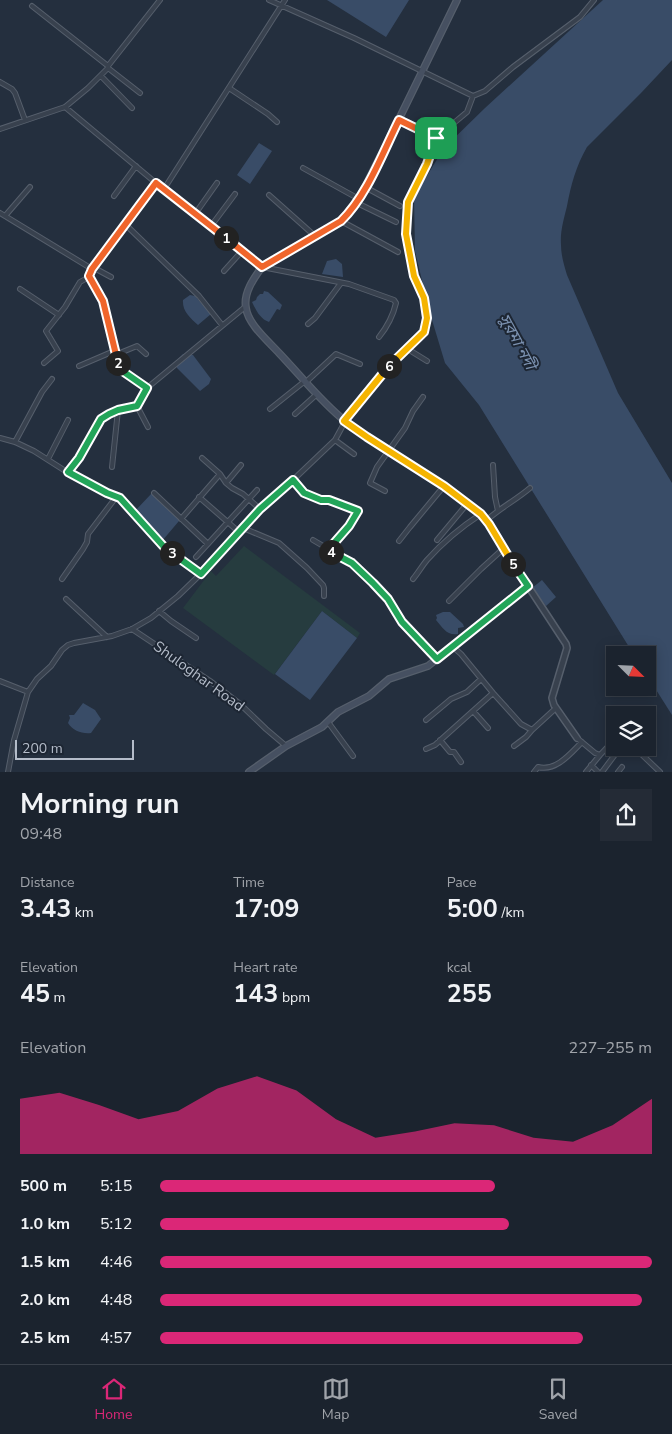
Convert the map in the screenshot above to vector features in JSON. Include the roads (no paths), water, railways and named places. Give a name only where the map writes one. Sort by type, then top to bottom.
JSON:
[{"type":"main road","points":[[249,772],[286,746],[322,727],[338,712],[369,696],[389,679],[428,666],[528,586],[510,560],[487,520],[481,514],[444,486],[344,421],[255,327],[245,307],[246,294],[262,267],[341,221],[358,201],[457,0]]},
{"type":"street","points":[[0,130],[65,107],[101,76],[160,0]]},
{"type":"street","points":[[269,0],[354,38],[473,96],[485,92],[513,67],[580,17],[594,0]]},
{"type":"street","points":[[164,189],[285,0]]},
{"type":"street","points":[[32,6],[140,93]]},
{"type":"street","points":[[101,76],[132,108]]},
{"type":"street","points":[[0,82],[15,93],[25,120]]},
{"type":"street","points":[[229,88],[277,122]]},
{"type":"street","points":[[8,772],[14,740],[28,692],[37,679],[51,666],[68,645],[132,630],[178,596],[201,574],[260,509],[335,440],[342,429],[344,421],[386,369],[424,332],[427,318],[424,298],[414,276],[406,234],[408,202],[427,164],[436,138],[466,112],[473,96]]},
{"type":"street","points":[[65,107],[156,183],[262,267],[341,283],[394,300],[396,303],[390,319],[379,337]]},
{"type":"street","points":[[399,120],[436,138]]},
{"type":"street","points":[[114,196],[136,166]]},
{"type":"street","points":[[303,168],[396,222]]},
{"type":"street","points":[[44,363],[58,351],[46,331],[59,315],[80,282],[89,276],[92,269],[156,183]]},
{"type":"street","points":[[195,214],[217,183]]},
{"type":"street","points":[[5,216],[30,187]]},
{"type":"street","points":[[365,187],[400,206]]},
{"type":"street","points":[[211,226],[235,194]]},
{"type":"street","points":[[269,195],[315,236]]},
{"type":"street","points":[[0,213],[92,269],[111,276]]},
{"type":"street","points":[[341,221],[398,252]]},
{"type":"street","points":[[126,225],[199,296],[222,326]]},
{"type":"street","points":[[224,271],[242,251]]},
{"type":"street","points":[[89,276],[103,301],[115,353],[121,370],[147,388]]},
{"type":"street","points":[[308,324],[315,318],[341,283]]},
{"type":"street","points":[[20,289],[59,315]]},
{"type":"street","points":[[68,472],[79,458],[101,419],[118,410],[137,406],[147,388],[245,307]]},
{"type":"street","points":[[79,366],[136,346],[146,354]]},
{"type":"street","points":[[406,348],[428,362]]},
{"type":"street","points":[[270,409],[306,382],[336,354],[360,364]]},
{"type":"street","points":[[15,442],[42,392],[52,380]]},
{"type":"street","points":[[295,414],[317,394]]},
{"type":"street","points":[[385,491],[370,483],[377,467],[405,428],[423,397]]},
{"type":"street","points":[[137,406],[148,427]]},
{"type":"street","points":[[112,466],[118,410]]},
{"type":"street","points":[[48,459],[68,420]]},
{"type":"street","points":[[0,438],[15,442],[107,493],[120,498],[165,548],[201,574]]},
{"type":"street","points":[[335,440],[354,454]]},
{"type":"street","points":[[202,458],[220,474],[226,483],[243,494],[260,509]]},
{"type":"street","points":[[226,483],[241,465]]},
{"type":"street","points":[[494,465],[495,497],[498,511]]},
{"type":"street","points":[[181,519],[220,474]]},
{"type":"street","points":[[293,480],[304,493],[358,511],[349,526],[328,550]]},
{"type":"street","points":[[399,541],[444,486]]},
{"type":"street","points":[[487,520],[516,501],[530,488]]},
{"type":"street","points":[[196,557],[257,490]]},
{"type":"street","points":[[154,493],[208,544]]},
{"type":"street","points":[[62,579],[83,549],[87,542],[88,534],[117,496]]},
{"type":"street","points":[[199,497],[239,532]]},
{"type":"street","points":[[436,540],[467,504]]},
{"type":"street","points":[[413,579],[423,568],[426,561],[457,530],[481,514]]},
{"type":"street","points":[[243,528],[279,543],[323,585],[324,596]]},
{"type":"street","points":[[313,540],[352,563],[373,583],[388,599],[402,622],[437,659]]},
{"type":"street","points":[[449,601],[480,569],[504,548]]},
{"type":"street","points":[[528,586],[567,648],[552,698],[556,708],[580,740],[606,766]]},
{"type":"street","points":[[66,599],[107,637]]},
{"type":"street","points":[[159,611],[196,638]]},
{"type":"street","name":"Shuloghar Road","points":[[132,630],[210,681],[240,704],[286,746]]},
{"type":"street","points":[[453,647],[521,724],[532,730]]},
{"type":"street","points":[[426,720],[451,699],[467,692],[481,680]]},
{"type":"street","points":[[0,681],[28,692]]},
{"type":"street","points":[[426,749],[440,740],[493,693]]},
{"type":"street","points":[[514,746],[556,708]]},
{"type":"street","points":[[473,711],[488,728]]},
{"type":"street","points":[[328,722],[353,756]]},
{"type":"street","points":[[440,740],[450,752],[454,752],[461,762]]},
{"type":"street","points":[[534,772],[538,767],[546,770],[560,766],[580,740]]},
{"type":"street","points":[[586,772],[606,748]]},
{"type":"street","points":[[591,765],[600,772],[614,756]]},
{"type":"street","points":[[643,756],[660,772]]},
{"type":"street","points":[[618,772],[622,767]]},
{"type":"street","points":[[652,772],[655,767]]},
{"type":"water","points":[[327,0],[409,0],[386,37]]},
{"type":"water","name":"সুরমা নদী","points":[[603,0],[672,0],[672,60],[587,147],[572,183],[562,225],[561,249],[567,275],[618,393],[672,483],[672,715],[656,690],[656,646],[628,646],[479,405],[445,363],[429,310],[415,251],[414,197],[444,148]]},
{"type":"water","points":[[259,143],[272,151],[250,184],[237,175]]},
{"type":"water","points":[[336,259],[342,264],[343,277],[322,274],[327,261]]},
{"type":"water","points":[[264,291],[268,292],[282,305],[280,310],[277,309],[269,322],[261,316],[252,302],[260,294],[263,294]]},
{"type":"water","points":[[190,295],[195,296],[211,314],[198,325],[189,317],[184,308],[183,300]]},
{"type":"water","points":[[183,354],[193,355],[211,379],[209,384],[200,391],[177,368],[176,361]]},
{"type":"water","points":[[152,493],[179,518],[179,521],[162,541],[135,511]]},
{"type":"water","points":[[542,580],[556,597],[546,606],[532,588]]},
{"type":"water","points":[[322,611],[357,638],[310,700],[275,674]]},
{"type":"water","points":[[450,612],[463,624],[464,627],[458,628],[458,634],[448,633],[436,620],[436,615]]},
{"type":"water","points":[[83,703],[95,710],[101,719],[91,733],[78,731],[68,723],[69,715],[74,715]]}]
